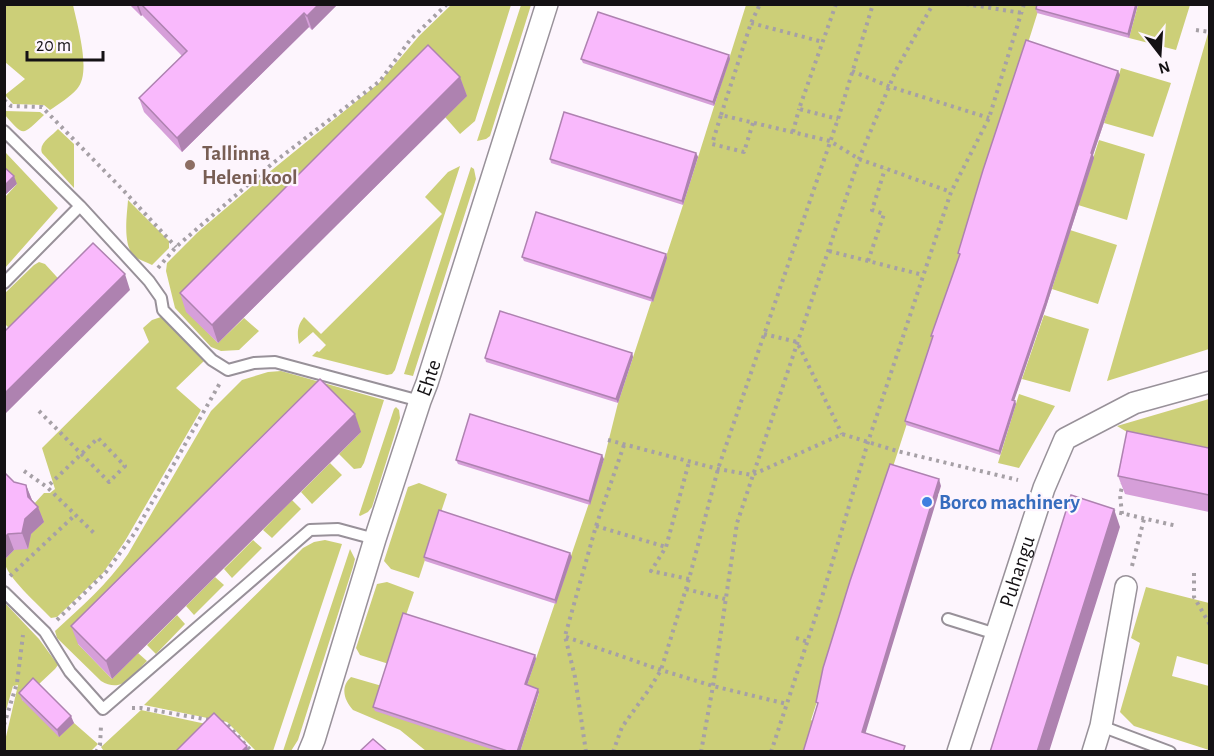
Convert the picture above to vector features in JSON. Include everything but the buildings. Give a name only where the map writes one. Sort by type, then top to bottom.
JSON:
[{"type":"street","name":"Ehte","points":[[309,752],[547,4]]},
{"type":"street","name":"Puhangu","points":[[958,752],[1044,488],[1065,439],[1134,403],[1209,382]]},
{"type":"street","points":[[1093,752],[1101,726],[1126,587]]},
{"type":"lane","points":[[4,131],[80,206],[149,281],[161,298],[163,310],[212,360],[228,370],[254,363],[275,362],[420,401]]},
{"type":"lane","points":[[4,283],[80,206]]},
{"type":"lane","points":[[4,592],[45,632],[70,672],[103,709],[309,530],[338,529],[375,539]]},
{"type":"lane","points":[[948,618],[996,634]]},
{"type":"lane","points":[[1101,726],[1170,752]]},
{"type":"path","points":[[149,281],[176,247],[273,163],[380,81],[410,40],[447,4]]},
{"type":"path","points":[[753,123],[744,152],[712,144],[751,23],[760,4]]},
{"type":"path","points":[[793,132],[836,4]]},
{"type":"path","points":[[614,752],[622,727],[661,670],[689,579],[718,469],[838,119],[873,4]]},
{"type":"path","points":[[701,752],[713,686],[736,523],[860,159],[888,86],[933,4]]},
{"type":"path","points":[[966,4],[1022,13]]},
{"type":"path","points":[[771,752],[808,642],[868,442],[951,192],[989,118],[1024,4]]},
{"type":"path","points":[[751,23],[823,42]]},
{"type":"path","points":[[1196,30],[1209,32]]},
{"type":"path","points":[[852,71],[888,86],[989,118]]},
{"type":"path","points":[[4,100],[11,106],[42,107],[176,247]]},
{"type":"path","points":[[799,109],[838,119]]},
{"type":"path","points":[[721,115],[830,141],[860,159],[951,192]]},
{"type":"path","points":[[868,261],[884,214],[872,210],[885,169]]},
{"type":"path","points":[[829,250],[923,275]]},
{"type":"path","points":[[764,334],[797,342]]},
{"type":"path","points":[[797,342],[842,434]]},
{"type":"path","points":[[45,632],[106,572],[134,534],[228,370]]},
{"type":"path","points":[[39,411],[81,454],[109,482],[125,466],[98,438],[81,454],[47,487]]},
{"type":"path","points":[[608,441],[718,469],[752,475],[842,434],[897,451],[1018,480]]},
{"type":"path","points":[[586,752],[575,677],[565,636],[596,526],[624,445]]},
{"type":"path","points":[[689,462],[666,547],[651,571],[689,579]]},
{"type":"path","points":[[24,471],[47,487],[96,535]]},
{"type":"path","points":[[1122,514],[1120,495],[1125,477]]},
{"type":"path","points":[[1104,509],[1177,526]]},
{"type":"path","points":[[4,581],[75,515]]},
{"type":"path","points":[[1126,587],[1144,519]]},
{"type":"path","points":[[596,526],[666,547]]},
{"type":"path","points":[[1194,573],[1194,597],[1209,625]]},
{"type":"path","points":[[686,589],[725,599]]},
{"type":"path","points":[[4,725],[17,683],[26,614]]},
{"type":"path","points":[[565,636],[713,686],[787,704]]},
{"type":"path","points":[[796,638],[808,642]]},
{"type":"path","points":[[96,752],[100,745],[103,709],[141,708],[226,723],[252,752]]},
{"type":"green space","points":[[5,4],[73,5],[82,48],[81,82],[71,95],[50,110],[44,105],[13,104],[5,95],[25,79],[5,62]]},
{"type":"green space","points":[[451,5],[511,5],[475,121],[460,134],[445,117],[187,311],[218,343],[244,318],[259,331],[239,350],[221,351],[211,347],[175,308],[166,271],[167,263],[198,232],[252,186],[379,83],[419,36]]},
{"type":"green space","points":[[521,5],[531,5],[490,136],[477,141]]},
{"type":"green space","points":[[746,5],[1040,5],[811,720],[816,723],[806,751],[520,752],[539,693],[526,688],[604,459],[618,403]]},
{"type":"green space","points":[[1138,5],[1190,5],[1176,50],[1129,38]]},
{"type":"green space","points":[[1209,30],[1209,349],[1107,381]]},
{"type":"green space","points":[[1121,68],[1171,83],[1153,137],[1104,123]]},
{"type":"green space","points":[[5,111],[40,112],[44,115],[24,131],[16,128],[5,115]]},
{"type":"green space","points":[[58,129],[74,144],[74,188],[42,153],[44,143]]},
{"type":"green space","points":[[1099,140],[1145,154],[1127,220],[1078,205]]},
{"type":"green space","points":[[6,153],[58,208],[5,268],[5,197],[17,184],[5,171]]},
{"type":"green space","points":[[460,166],[392,374],[387,375],[312,356],[326,345],[313,332],[299,344],[298,330],[304,317],[321,334],[442,214],[425,197],[448,172]]},
{"type":"green space","points":[[471,167],[474,169],[476,179],[413,376],[404,374]]},
{"type":"green space","points":[[128,200],[169,241],[169,248],[152,265],[135,257],[128,246],[126,230]]},
{"type":"green space","points":[[1070,230],[1117,245],[1098,304],[1052,289]]},
{"type":"green space","points":[[39,262],[45,264],[66,287],[17,336],[5,324],[4,294]]},
{"type":"green space","points":[[1044,315],[1089,329],[1070,392],[1022,379]]},
{"type":"green space","points":[[161,317],[204,361],[176,388],[201,410],[125,541],[103,573],[57,617],[51,618],[16,582],[4,560],[17,547],[22,549],[28,546],[33,505],[44,493],[50,493],[55,489],[42,448],[149,342],[143,328],[152,320]]},
{"type":"green space","points":[[281,371],[384,400],[364,463],[361,468],[354,469],[339,454],[361,432],[78,644],[112,679],[138,653],[147,661],[132,677],[121,684],[108,684],[101,681],[57,638],[55,631],[103,585],[128,554],[211,411],[242,380],[268,372]]},
{"type":"green space","points":[[1019,394],[1055,406],[1019,468],[998,463]]},
{"type":"green space","points":[[1209,399],[1209,464],[1128,447],[1127,432],[1117,426]]},
{"type":"green space","points":[[396,407],[400,418],[372,507],[360,516],[394,409]]},
{"type":"green space","points":[[330,463],[342,475],[312,504],[301,492]]},
{"type":"green space","points":[[419,483],[447,494],[419,578],[391,569],[384,561],[408,487]]},
{"type":"green space","points":[[292,500],[301,509],[272,538],[263,530]]},
{"type":"green space","points":[[253,540],[262,548],[232,578],[224,569]]},
{"type":"green space","points":[[325,540],[342,544],[273,751],[256,751],[227,722],[144,705],[303,548],[314,542]]},
{"type":"green space","points":[[350,549],[355,559],[353,567],[298,740],[291,751],[283,751]]},
{"type":"green space","points":[[215,577],[224,585],[194,615],[186,606]]},
{"type":"green space","points":[[387,582],[414,592],[389,664],[360,655],[356,648],[377,584]]},
{"type":"green space","points":[[1146,587],[1209,603],[1209,665],[1177,656],[1172,676],[1209,686],[1209,750],[1134,726],[1120,712],[1140,643],[1131,638]]},
{"type":"green space","points":[[5,603],[39,639],[58,665],[22,700],[74,723],[98,744],[91,751],[5,751],[5,741],[18,685],[13,686],[5,714]]},
{"type":"green space","points":[[177,615],[185,624],[156,654],[147,645]]},
{"type":"green space","points":[[351,677],[382,686],[500,751],[426,751],[400,730],[353,710],[344,694],[345,685]]},
{"type":"green space","points":[[141,710],[220,727],[200,751],[102,752],[101,747]]},
{"type":"place","name":"Tallinna Heleni kool","points":[[190,165]]},
{"type":"place","name":"Borco machinery","points":[[927,502]]}]
